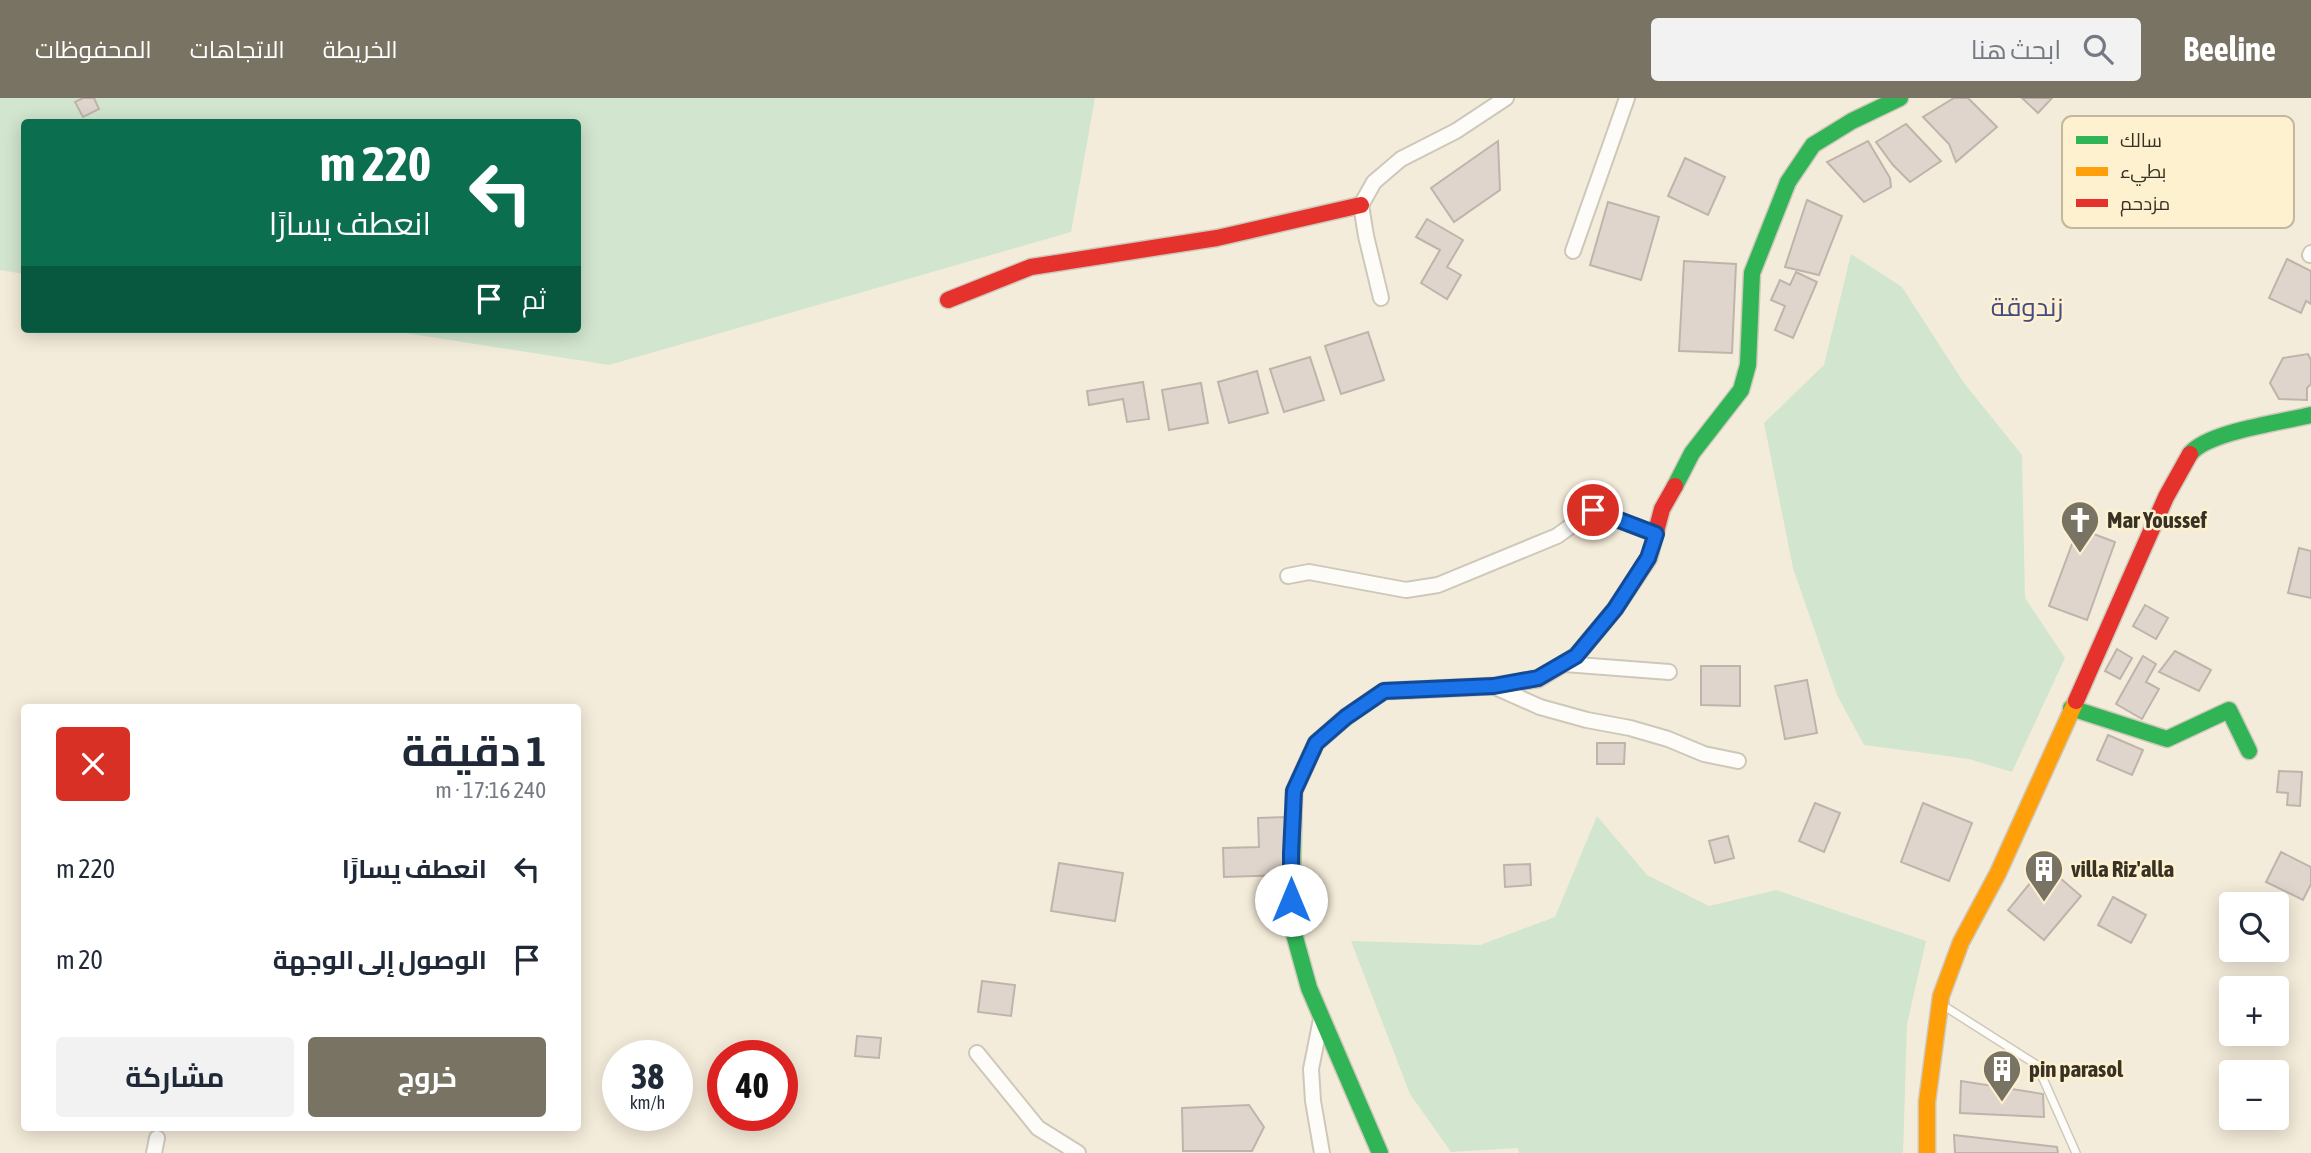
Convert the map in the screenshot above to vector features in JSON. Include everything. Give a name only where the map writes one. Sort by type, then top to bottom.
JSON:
[{"type":"street","points":[[1381,298],[1361,205],[1374,182],[1401,159],[1456,131],[1506,98]]},
{"type":"street","points":[[1573,251],[1627,98]]},
{"type":"street","points":[[1380,1153],[1309,988],[1291,923],[1294,791],[1316,743],[1346,717],[1384,691],[1494,686],[1538,678],[1576,656],[1615,609],[1648,558],[1662,509],[1692,453],[1741,390],[1748,365],[1752,273],[1788,182],[1813,145],[1852,121],[1900,98]]},
{"type":"street","points":[[948,300],[1031,267],[1217,238],[1361,205]]},
{"type":"street","points":[[1927,1153],[1927,1102],[1941,996],[1961,942],[1998,873],[2183,463],[2195,447],[2211,438],[2311,415]]},
{"type":"street","points":[[1288,576],[1309,572],[1406,590],[1438,584],[1557,536],[1593,510],[1656,534]]},
{"type":"street","points":[[1563,664],[1669,672]]},
{"type":"street","points":[[1494,686],[1540,707],[1630,728],[1668,739],[1704,754],[1738,761]]},
{"type":"street","points":[[2071,708],[2167,740],[2229,710],[2249,751]]},
{"type":"street","points":[[1321,1019],[1311,1069],[1313,1101],[1322,1153]]},
{"type":"street","points":[[977,1053],[1038,1128],[1078,1153]]},
{"type":"street","points":[[155,1153],[157,1138]]},
{"type":"lane","points":[[1941,1004],[2038,1065],[2076,1153]]},
{"type":"green space","points":[[0,98],[1095,98],[1071,232],[609,365],[405,333],[581,333],[581,119],[21,119],[21,274],[0,270]]},
{"type":"green space","points":[[1851,254],[1902,287],[1964,383],[2022,455],[2025,598],[2065,658],[2012,772],[1969,759],[1864,745],[1837,695],[1793,568],[1764,423],[1824,365]]},
{"type":"green space","points":[[1597,816],[1647,875],[1709,906],[1776,890],[1926,941],[1907,1024],[1903,1153],[1519,1153],[1518,1148],[1451,1152],[1410,1094],[1351,941],[1480,945],[1555,917]]},
{"type":"building","points":[[83,98],[94,98],[99,109],[83,117],[75,102]]},
{"type":"building","points":[[1954,98],[1968,98],[1997,127],[1956,162],[1949,144],[1923,117]]},
{"type":"building","points":[[2022,98],[2052,98],[2038,113]]},
{"type":"building","points":[[1906,124],[1941,161],[1910,182],[1876,142]]},
{"type":"building","points":[[1498,141],[1500,190],[1454,222],[1431,188]]},
{"type":"building","points":[[1868,141],[1890,178],[1891,187],[1864,202],[1827,162]]},
{"type":"building","points":[[1685,158],[1725,177],[1708,215],[1668,196]]},
{"type":"building","points":[[1807,200],[1842,216],[1819,275],[1785,267]]},
{"type":"building","points":[[1608,202],[1659,217],[1641,280],[1590,265]]},
{"type":"building","points":[[1427,219],[1463,240],[1447,267],[1461,275],[1447,299],[1421,283],[1440,250],[1416,237]]},
{"type":"building","points":[[2287,259],[2311,271],[2311,304],[2306,301],[2301,313],[2269,298]]},
{"type":"building","points":[[1684,261],[1736,264],[1732,353],[1679,351]]},
{"type":"building","points":[[1796,272],[1817,282],[1793,338],[1775,330],[1785,306],[1771,300],[1780,280],[1790,285]]},
{"type":"building","points":[[1368,332],[1384,380],[1341,394],[1325,346]]},
{"type":"building","points":[[2308,354],[2311,360],[2311,384],[2307,388],[2307,400],[2279,399],[2270,383],[2283,358]]},
{"type":"building","points":[[1310,357],[1324,400],[1284,412],[1270,369]]},
{"type":"building","points":[[1257,371],[1268,413],[1229,423],[1218,382]]},
{"type":"building","points":[[1143,382],[1149,419],[1127,422],[1123,399],[1089,405],[1087,391]]},
{"type":"building","points":[[1201,383],[1208,423],[1169,430],[1162,390]]},
{"type":"building","points":[[2078,528],[2115,542],[2087,620],[2049,606]]},
{"type":"building","points":[[2299,548],[2311,551],[2311,598],[2288,593]]},
{"type":"building","points":[[2145,605],[2168,618],[2156,639],[2133,626]]},
{"type":"building","points":[[2117,649],[2132,658],[2120,679],[2105,671]]},
{"type":"building","points":[[2175,651],[2211,670],[2199,691],[2159,672]]},
{"type":"building","points":[[2143,656],[2156,664],[2146,682],[2159,689],[2142,719],[2116,704]]},
{"type":"building","points":[[1701,666],[1740,666],[1740,706],[1701,705]]},
{"type":"building","points":[[1807,680],[1817,733],[1785,739],[1775,686]]},
{"type":"building","points":[[2108,735],[2143,750],[2132,775],[2097,760]]},
{"type":"building","points":[[1597,743],[1625,743],[1624,764],[1597,764]]},
{"type":"building","points":[[2279,771],[2302,772],[2300,806],[2287,805],[2288,793],[2277,792]]},
{"type":"building","points":[[1815,803],[1840,813],[1824,852],[1799,841]]},
{"type":"building","points":[[1923,803],[1972,823],[1949,881],[1901,862]]},
{"type":"building","points":[[1287,817],[1288,875],[1224,877],[1223,848],[1259,847],[1258,818]]},
{"type":"building","points":[[1728,836],[1734,858],[1715,863],[1709,841]]},
{"type":"building","points":[[2281,852],[2311,867],[2311,884],[2303,900],[2266,882]]},
{"type":"building","points":[[1059,863],[1123,873],[1115,921],[1051,911]]},
{"type":"building","points":[[1530,864],[1531,885],[1505,887],[1504,865]]},
{"type":"building","name":"villa Riz'alla","points":[[2045,865],[2081,896],[2044,940],[2008,910]]},
{"type":"building","points":[[2113,897],[2146,915],[2131,943],[2098,925]]},
{"type":"building","points":[[982,981],[1015,985],[1011,1016],[978,1012]]},
{"type":"building","points":[[857,1036],[881,1038],[879,1058],[855,1056]]},
{"type":"building","name":"pin parasol","points":[[1961,1081],[2043,1094],[2044,1117],[1960,1113]]},
{"type":"building","points":[[1249,1105],[1264,1127],[1252,1151],[1183,1151],[1182,1108]]},
{"type":"building","points":[[1954,1135],[2057,1147],[2058,1153],[1955,1153]]},
{"type":"traffic: fast","points":[[1675,486],[1692,453],[1741,390],[1748,365],[1752,273],[1788,182],[1813,145],[1852,121],[1900,98]]},
{"type":"traffic: fast","points":[[2190,454],[2199,446],[2228,434],[2311,415]]},
{"type":"traffic: fast","points":[[1380,1153],[1309,988],[1291,923],[1294,791],[1316,743],[1346,717],[1384,691],[1411,690]]},
{"type":"traffic: fast","points":[[2071,708],[2167,739],[2229,710],[2249,751]]},
{"type":"traffic: slow","points":[[1927,1153],[1927,1102],[1941,996],[1961,942],[1998,873],[2076,701]]},
{"type":"traffic: jam","points":[[948,300],[1031,267],[1217,238],[1361,205]]},
{"type":"traffic: jam","points":[[2076,701],[2166,497],[2190,454]]},
{"type":"traffic: jam","points":[[1411,690],[1494,686],[1538,679],[1576,656],[1615,609],[1649,558],[1662,509],[1675,486]]},
{"type":"place","name":"Mar Youssef","points":[[2080,554]]},
{"type":"place","name":"villa Riz'alla","points":[[2044,903]]},
{"type":"place","name":"pin parasol","points":[[2002,1103]]},
{"type":"district","name":"زندوقة","points":[[2027,307]]},
{"type":"route","points":[[1291,900],[1294,791],[1316,743],[1346,717],[1384,691],[1494,686],[1538,678],[1576,656],[1615,609],[1648,558],[1656,534],[1593,510]]}]
